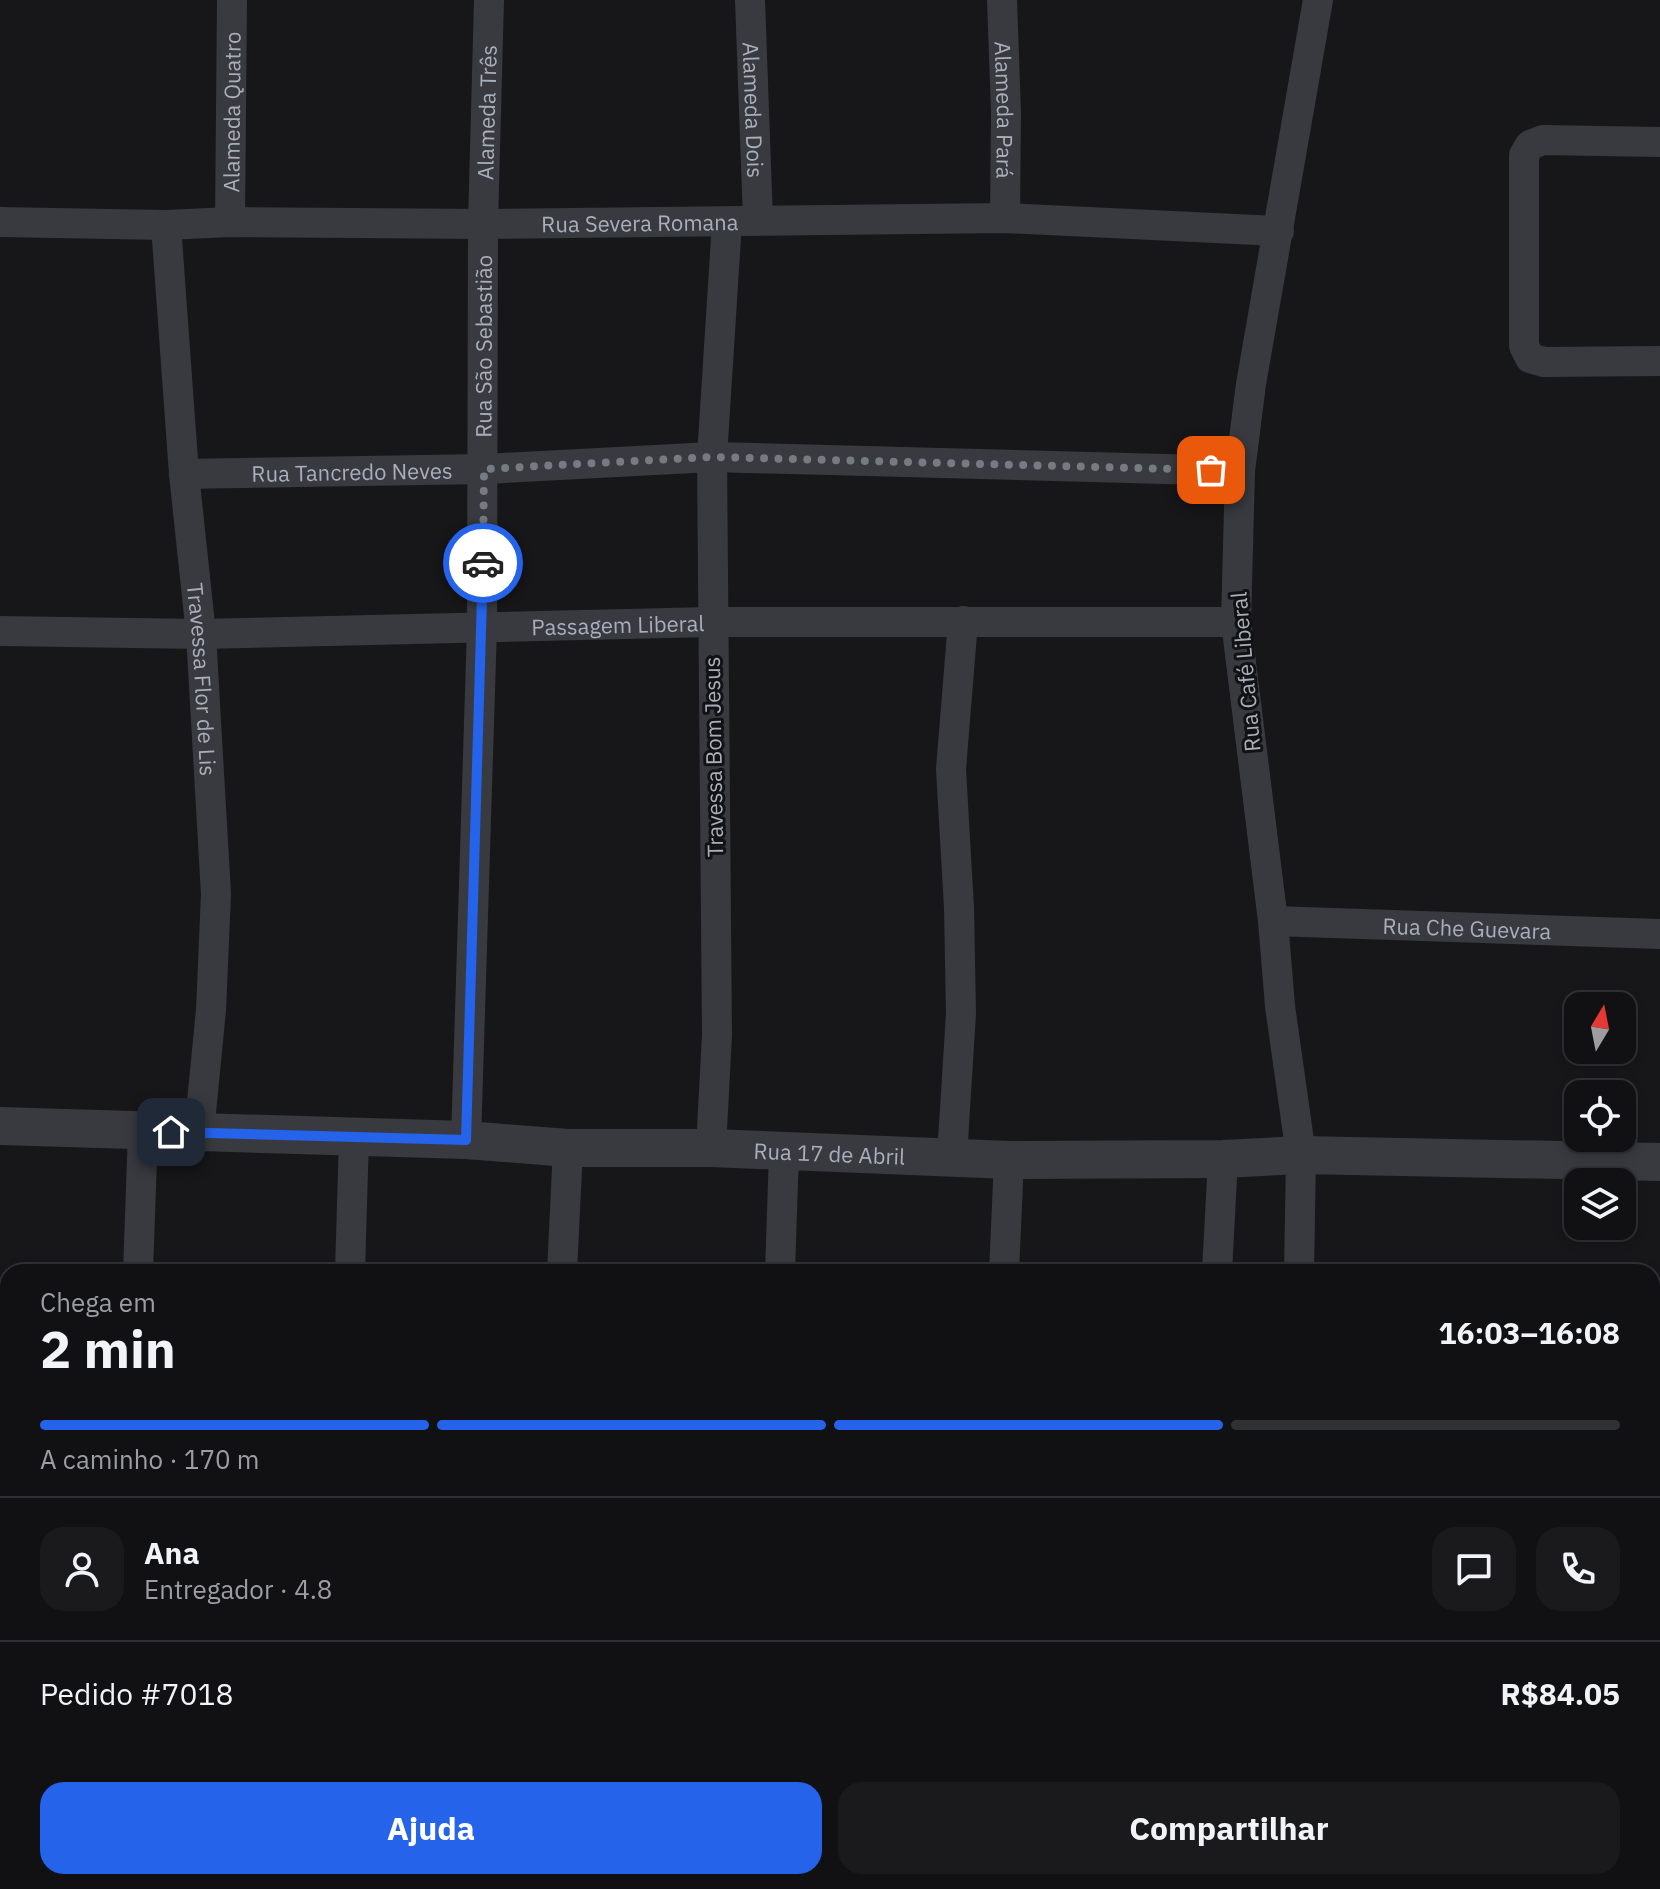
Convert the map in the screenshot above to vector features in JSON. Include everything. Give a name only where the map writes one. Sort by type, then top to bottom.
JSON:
[{"type":"street","name":"Alameda Quatro","points":[[230,222],[232,0]]},
{"type":"street","name":"Alameda Três","points":[[483,224],[489,0]]},
{"type":"street","name":"Alameda Dois","points":[[750,0],[758,220]]},
{"type":"street","name":"Alameda Pará","points":[[1002,0],[1006,112],[1005,218]]},
{"type":"street","name":"Rua Café Liberal","points":[[1299,1264],[1301,1155],[1280,1006],[1273,921],[1236,622],[1240,471],[1251,384],[1318,0]]},
{"type":"street","points":[[1660,142],[1543,140],[1530,145],[1524,155],[1524,346],[1530,358],[1544,362],[1660,361]]},
{"type":"street","name":"Rua Severa Romana","points":[[0,222],[483,224],[1005,218],[1279,231]]},
{"type":"street","name":"Travessa Bom Jesus","points":[[711,1148],[717,1035],[711,622],[712,457],[727,222]]},
{"type":"street","name":"Rua São Sebastião","points":[[466,1140],[482,627],[483,224]]},
{"type":"street","name":"Travessa Flor de Lis","points":[[166,225],[184,474],[201,634],[216,894],[211,1010],[199,1133]]},
{"type":"street","name":"Rua Tancredo Neves","points":[[184,474],[484,469],[712,457],[1240,471]]},
{"type":"street","points":[[952,1157],[961,1013],[951,769],[963,621]]},
{"type":"street","name":"Passagem Liberal","points":[[0,631],[201,634],[711,622],[1236,622]]},
{"type":"street","name":"Rua Che Guevara","points":[[1273,921],[1660,934]]},
{"type":"street","name":"Rua 17 de Abril","points":[[0,1126],[466,1140],[568,1148],[711,1148],[1009,1160],[1223,1159],[1301,1155],[1660,1162]]},
{"type":"street","points":[[138,1264],[143,1131]]},
{"type":"street","points":[[350,1264],[354,1137]]},
{"type":"street","points":[[562,1264],[568,1148]]},
{"type":"street","points":[[780,1264],[784,1153]]},
{"type":"street","points":[[1217,1264],[1223,1159]]},
{"type":"street","points":[[1004,1264],[1009,1160]]},
{"type":"way so far","points":[[483,563],[484,469],[712,457],[1211,470]]},
{"type":"route","points":[[171,1132],[466,1140],[483,563]]}]
